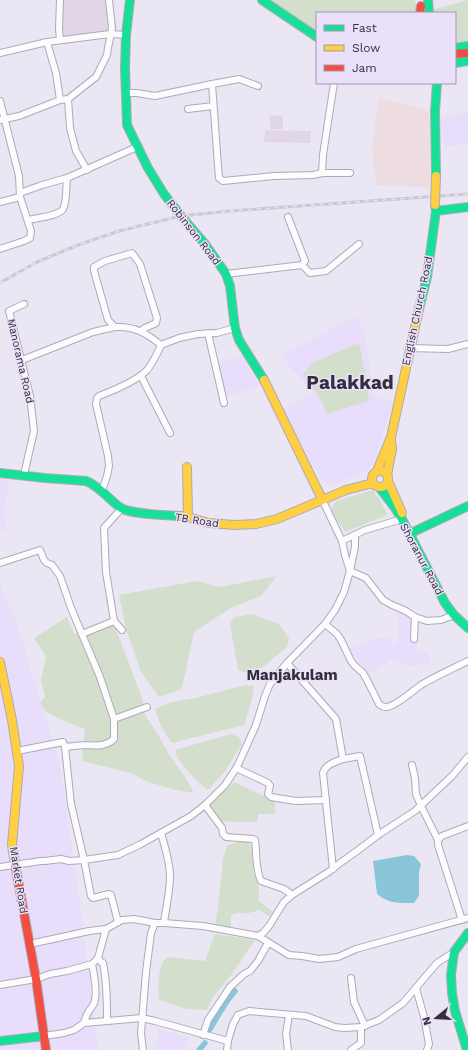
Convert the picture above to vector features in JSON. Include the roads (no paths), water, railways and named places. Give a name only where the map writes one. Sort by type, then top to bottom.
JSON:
[{"type":"main road","name":"Robinson Road","points":[[130,0],[126,35],[125,68],[127,125],[148,168],[164,194],[205,244],[226,274],[231,294],[235,328],[239,340],[261,375],[322,500]]},
{"type":"main road","points":[[262,0],[316,36]]},
{"type":"main road","points":[[428,0],[429,12]]},
{"type":"main road","points":[[456,48],[468,46]]},
{"type":"main road","points":[[456,54],[468,53]]},
{"type":"main road","points":[[456,63],[468,61]]},
{"type":"main road","name":"English Church Road","points":[[375,473],[391,437],[414,323],[427,277],[435,208],[436,176],[433,84]]},
{"type":"main road","name":"English Church Road","points":[[435,112],[437,84]]},
{"type":"main road","points":[[435,208],[468,207]]},
{"type":"main road","name":"English Church Road","points":[[388,478],[392,448],[391,437]]},
{"type":"main road","points":[[187,468],[188,517]]},
{"type":"main road","points":[[346,490],[375,473],[384,472],[388,478],[384,486],[376,485],[372,479],[375,473]]},
{"type":"main road","name":"TB Road","points":[[0,473],[86,481],[102,491],[122,508],[139,513],[188,517],[209,523],[234,525],[256,524],[277,519],[346,490],[376,485]]},
{"type":"main road","name":"Shoranur Road","points":[[388,478],[411,533],[445,603],[454,615],[468,628]]},
{"type":"main road","name":"Shoranur Road","points":[[376,485],[395,508],[411,533],[449,601],[458,614],[468,624]]},
{"type":"main road","points":[[411,533],[468,506]]},
{"type":"main road","name":"Market Road","points":[[0,662],[12,720],[19,766],[12,845],[36,979],[46,1050]]},
{"type":"main road","points":[[467,1050],[455,1011],[451,974],[454,952],[468,932]]},
{"type":"main road","points":[[0,1041],[44,1036]]},
{"type":"street","points":[[60,0],[60,40]]},
{"type":"street","points":[[2,120],[19,116],[60,100],[68,99],[96,77],[107,55],[112,28],[109,0]]},
{"type":"street","points":[[0,53],[60,40],[110,34],[126,35]]},
{"type":"street","points":[[47,42],[56,73],[60,100]]},
{"type":"street","points":[[126,93],[155,96],[239,79],[258,86]]},
{"type":"street","points":[[212,84],[218,172],[219,178],[223,181],[274,176],[350,173]]},
{"type":"street","points":[[322,173],[323,155],[334,84]]},
{"type":"street","points":[[68,99],[70,128],[76,151],[87,170]]},
{"type":"street","points":[[0,101],[2,120],[8,131],[19,176],[20,195],[31,231],[30,238],[0,250]]},
{"type":"street","points":[[188,109],[213,106]]},
{"type":"street","points":[[0,202],[42,185],[67,178],[87,170],[137,147]]},
{"type":"street","points":[[28,220],[58,214],[63,210],[65,205],[67,178]]},
{"type":"street","points":[[288,217],[304,261],[302,265]]},
{"type":"street","points":[[226,274],[302,265],[310,272],[326,271],[359,244]]},
{"type":"street","points":[[115,327],[108,320],[94,267],[105,261],[132,254],[140,264],[157,318],[156,323],[141,331]]},
{"type":"street","name":"Manorama Road","points":[[24,304],[9,311],[30,396],[34,430],[24,475]]},
{"type":"street","points":[[22,360],[93,332],[115,327],[126,327],[141,331],[161,345]]},
{"type":"street","points":[[102,491],[109,466],[96,404],[97,398],[141,376],[148,369],[157,355],[161,345],[179,338],[235,328]]},
{"type":"street","points":[[208,333],[224,403]]},
{"type":"street","points":[[409,348],[448,349],[468,344]]},
{"type":"street","points":[[141,376],[170,434]]},
{"type":"street","points":[[322,500],[342,541],[350,571],[366,578],[383,600],[406,610],[415,617],[427,621],[441,620],[454,615]]},
{"type":"street","points":[[122,508],[104,528],[106,572],[114,621],[122,630]]},
{"type":"street","points":[[342,541],[379,526],[402,520]]},
{"type":"street","points":[[0,867],[41,861],[61,859],[69,861],[84,860],[118,855],[191,816],[205,805],[225,785],[236,768],[256,725],[270,684],[287,663],[325,624],[335,610],[344,592],[350,571],[355,535]]},
{"type":"street","points":[[0,563],[40,550],[44,560],[52,565],[60,576],[71,608],[100,677],[114,719],[114,739],[109,744],[65,747]]},
{"type":"street","points":[[414,639],[415,617]]},
{"type":"street","points":[[82,634],[114,621]]},
{"type":"street","points":[[325,624],[337,634],[351,661],[363,673],[382,707],[387,708],[395,704],[404,699],[420,686],[446,671],[468,662]]},
{"type":"street","points":[[287,663],[336,719],[343,759]]},
{"type":"street","points":[[114,719],[147,707]]},
{"type":"street","points":[[17,750],[63,742],[65,747],[71,804],[92,897],[109,894],[118,922]]},
{"type":"street","points":[[333,869],[323,773],[324,769],[328,765],[343,759],[360,756],[378,835]]},
{"type":"street","points":[[258,936],[268,926],[284,902],[292,895],[333,869],[378,835],[416,811],[452,776],[468,757]]},
{"type":"street","points":[[30,944],[89,931],[106,929],[122,920],[134,919],[155,923],[164,922],[203,926],[258,936],[289,955],[319,959],[338,956],[356,949],[419,933],[465,919],[438,845],[438,840],[416,794],[412,765]]},
{"type":"street","points":[[236,768],[268,784],[270,786],[268,794],[271,797],[296,801],[326,800]]},
{"type":"street","points":[[205,805],[222,828],[223,834],[226,837],[255,840],[258,875],[261,881],[284,888],[292,895]]},
{"type":"street","points":[[438,840],[442,836],[468,826]]},
{"type":"street","points":[[161,833],[170,875],[164,922]]},
{"type":"street","points":[[143,1050],[141,1033],[146,972],[151,933],[155,923]]},
{"type":"street","points":[[0,985],[36,979],[50,974],[67,972],[92,964],[98,958],[106,929]]},
{"type":"street","points":[[204,1035],[208,1020],[230,987],[244,974],[250,971],[258,961],[268,943]]},
{"type":"street","points":[[227,1050],[233,1024],[238,1016],[249,1011],[306,1016],[334,1027],[344,1028],[363,1026],[379,1020],[403,1003],[437,963],[454,952]]},
{"type":"street","points":[[98,958],[101,962],[104,962],[107,986],[107,1021]]},
{"type":"street","points":[[84,1024],[88,1012],[95,1002],[94,972],[92,964]]},
{"type":"street","points":[[351,978],[354,1002],[363,1026],[361,1042],[351,1050]]},
{"type":"street","points":[[416,988],[424,1017],[429,1044],[427,1050]]},
{"type":"street","points":[[288,1050],[286,1034],[289,1015]]},
{"type":"street","points":[[44,1036],[74,1030],[84,1024],[142,1018],[228,1042]]},
{"type":"water","points":[[407,855],[414,856],[421,864],[419,872],[419,896],[414,903],[399,903],[386,900],[377,894],[373,861]]},
{"type":"waterway","points":[[208,1032],[235,991]]},
{"type":"waterway","points":[[199,1050],[205,1043]]},
{"type":"railway","points":[[0,283],[37,262],[78,245],[119,231],[181,216],[230,211],[468,194]]},
{"type":"district","name":"Palakkad","points":[[350,382]]},
{"type":"district","name":"Manjakulam","points":[[292,675]]}]
